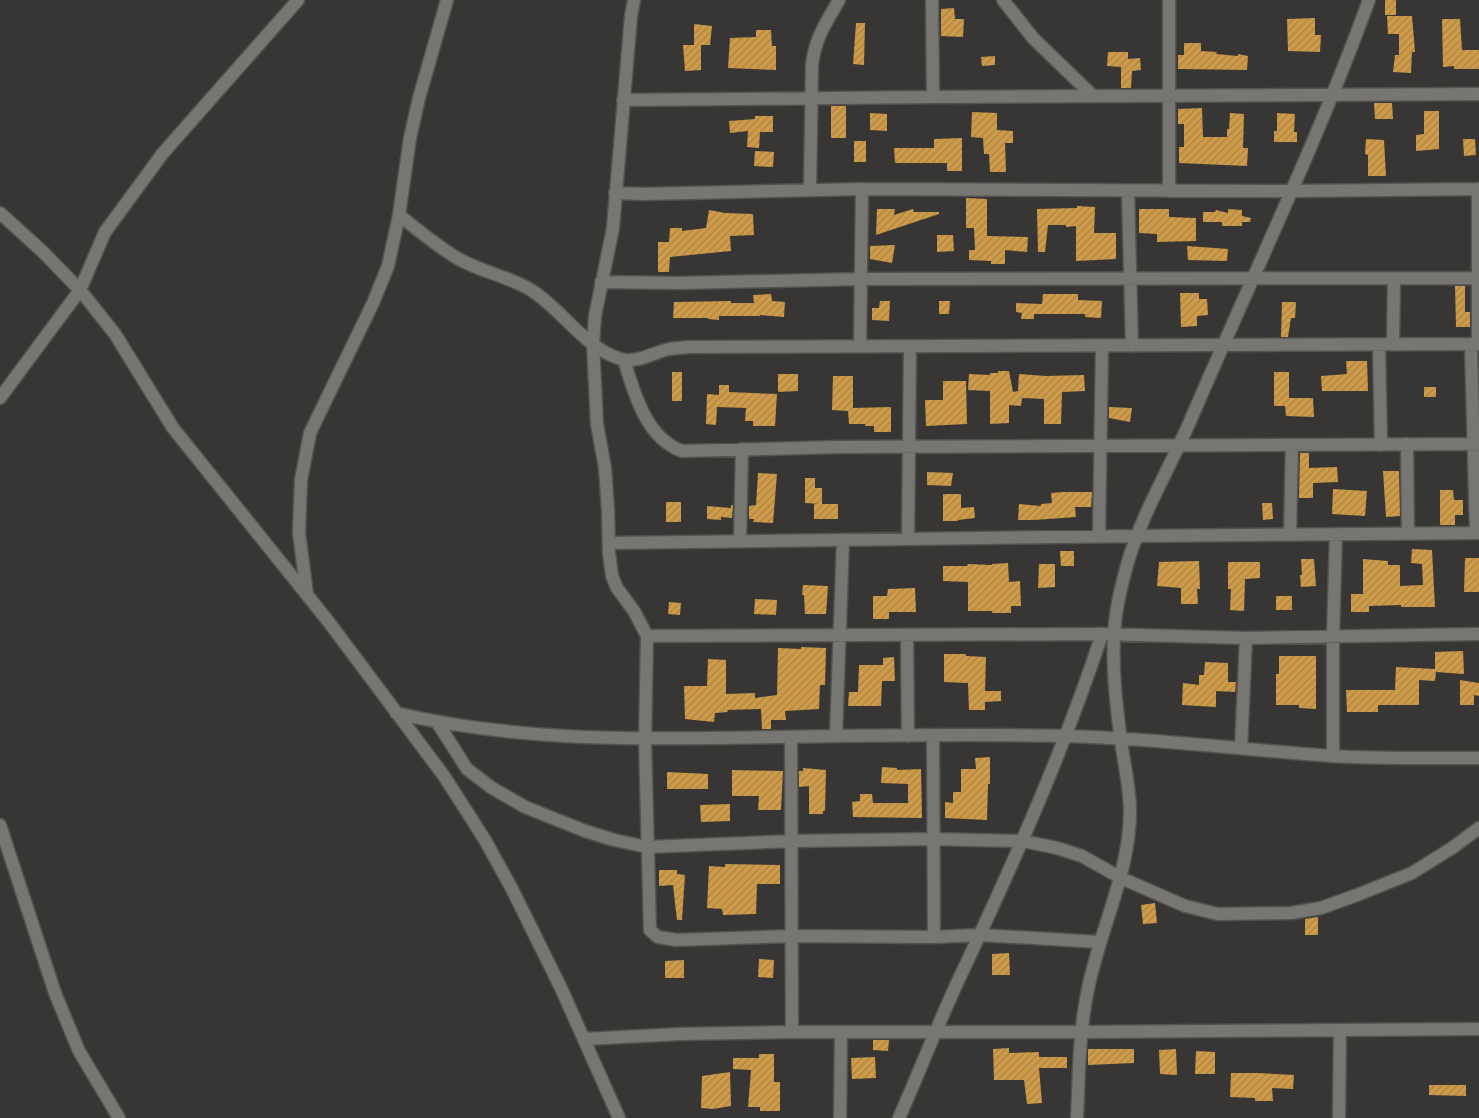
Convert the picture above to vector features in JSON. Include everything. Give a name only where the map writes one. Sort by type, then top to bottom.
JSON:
[{"type":"street","points":[[0,398],[80,290],[105,232],[163,153],[298,0]]},
{"type":"street","points":[[307,595],[299,533],[301,480],[310,433],[373,303],[388,266],[399,215],[410,138],[419,98],[447,0]]},
{"type":"street","points":[[634,0],[612,228],[595,316],[592,344],[597,424],[608,510],[608,553],[612,576],[647,636],[645,740],[650,930],[658,937],[676,940],[792,936],[934,937],[980,935],[1100,942]]},
{"type":"street","points":[[810,190],[811,98],[814,49],[822,29],[839,0]]},
{"type":"street","points":[[932,0],[933,96]]},
{"type":"street","points":[[1003,0],[1033,38],[1094,96]]},
{"type":"street","points":[[1169,0],[1169,190]]},
{"type":"street","points":[[899,1118],[1022,841],[1108,634],[1117,610],[1136,536],[1180,444],[1251,279],[1292,191],[1333,96],[1369,0]]},
{"type":"street","points":[[623,100],[933,96],[1479,94]]},
{"type":"street","points":[[609,543],[1478,533],[1476,344],[1478,188],[1292,191],[862,189],[616,193]]},
{"type":"street","points":[[860,346],[862,189]]},
{"type":"street","points":[[1128,191],[1132,346]]},
{"type":"street","points":[[0,213],[43,252],[80,290],[115,334],[173,428],[307,595],[444,776],[512,889],[561,988],[619,1118]]},
{"type":"street","points":[[399,215],[458,259],[510,278],[531,290],[550,304],[592,344],[624,360],[669,349],[688,347],[1476,344]]},
{"type":"street","points":[[602,282],[679,283],[860,279],[1478,278]]},
{"type":"street","points":[[1393,344],[1394,279]]},
{"type":"street","points":[[1379,345],[1381,445]]},
{"type":"street","points":[[908,539],[910,346]]},
{"type":"street","points":[[1099,536],[1102,346]]},
{"type":"street","points":[[624,360],[637,400],[646,416],[659,436],[670,447],[682,451],[909,446],[1476,444]]},
{"type":"street","points":[[1407,444],[1408,534]]},
{"type":"street","points":[[1290,535],[1292,445]]},
{"type":"street","points":[[740,541],[742,449]]},
{"type":"street","points":[[1334,756],[1333,636],[1336,534]]},
{"type":"street","points":[[836,736],[843,540]]},
{"type":"street","points":[[647,636],[1108,634],[1246,638],[1479,634]]},
{"type":"street","points":[[1076,1118],[1081,1032],[1088,989],[1100,942],[1121,878],[1130,810],[1120,738],[1116,683],[1108,634]]},
{"type":"street","points":[[907,635],[908,736]]},
{"type":"street","points":[[1241,748],[1246,638]]},
{"type":"street","points":[[396,713],[437,722],[530,735],[645,740],[836,736],[1066,736],[1120,738],[1334,756],[1479,758]]},
{"type":"street","points":[[437,722],[466,769],[492,788],[525,807],[585,831],[614,840],[647,847],[792,841],[933,839],[1022,841],[1057,848],[1082,856],[1121,878],[1185,906],[1218,914],[1292,913],[1321,908],[1412,873],[1452,848],[1479,828]]},
{"type":"street","points":[[933,736],[934,937]]},
{"type":"street","points":[[791,737],[792,1032]]},
{"type":"street","points":[[0,825],[56,993],[79,1050],[119,1118]]},
{"type":"street","points":[[584,1040],[680,1034],[792,1032],[1081,1032],[1479,1028]]},
{"type":"street","points":[[1339,1118],[1340,1030]]},
{"type":"street","points":[[840,1033],[840,1118]]},
{"type":"building","points":[[1385,0],[1396,0],[1396,15],[1385,15]]},
{"type":"building","points":[[954,8],[955,19],[964,19],[963,37],[941,36],[941,9]]},
{"type":"building","points":[[1387,16],[1412,16],[1415,52],[1412,52],[1411,73],[1393,72],[1395,55],[1399,55],[1399,34],[1388,34]]},
{"type":"building","points":[[1315,18],[1315,35],[1321,35],[1320,52],[1288,51],[1287,19]]},
{"type":"building","points":[[1442,19],[1460,19],[1462,50],[1479,50],[1479,69],[1454,69],[1454,66],[1443,67]]},
{"type":"building","points":[[856,23],[865,23],[864,65],[853,64]]},
{"type":"building","points":[[694,24],[712,26],[710,45],[694,45]]},
{"type":"building","points":[[756,30],[771,30],[772,46],[776,46],[776,70],[728,68],[730,38],[756,37]]},
{"type":"building","points":[[1184,43],[1201,43],[1201,51],[1248,56],[1247,70],[1178,69],[1178,55],[1184,55]]},
{"type":"building","points":[[683,45],[701,45],[701,70],[685,71]]},
{"type":"building","points":[[1108,52],[1128,52],[1128,59],[1140,58],[1141,70],[1132,71],[1131,88],[1121,88],[1121,67],[1107,66]]},
{"type":"building","points":[[995,56],[995,65],[982,66],[981,57]]},
{"type":"building","points":[[1374,103],[1392,103],[1393,119],[1375,119]]},
{"type":"building","points":[[831,106],[846,106],[846,138],[831,138]]},
{"type":"building","points":[[1202,108],[1203,137],[1227,137],[1230,113],[1244,114],[1243,148],[1248,148],[1247,166],[1179,163],[1179,147],[1184,147],[1184,124],[1178,124],[1178,109]]},
{"type":"building","points":[[1424,111],[1439,111],[1439,149],[1416,151],[1416,135],[1424,134]]},
{"type":"building","points":[[972,112],[997,113],[997,130],[1013,131],[1013,143],[1005,143],[1006,172],[990,172],[989,154],[984,154],[983,138],[971,137]]},
{"type":"building","points":[[870,113],[887,114],[887,131],[870,130]]},
{"type":"building","points":[[1277,113],[1295,114],[1294,132],[1297,132],[1297,142],[1274,142],[1274,131],[1277,131]]},
{"type":"building","points":[[755,116],[773,116],[773,132],[760,132],[759,148],[747,147],[748,131],[730,133],[729,121],[755,119]]},
{"type":"building","points":[[962,138],[962,171],[947,171],[947,163],[895,163],[894,148],[934,148],[934,139]]},
{"type":"building","points":[[1366,139],[1384,140],[1386,176],[1368,176],[1368,155],[1365,154]]},
{"type":"building","points":[[1463,139],[1475,139],[1476,155],[1464,156]]},
{"type":"building","points":[[854,141],[866,141],[866,162],[854,162]]},
{"type":"building","points":[[755,151],[774,152],[773,167],[754,166]]},
{"type":"building","points":[[966,198],[987,199],[987,236],[1028,237],[1027,252],[1005,250],[1005,264],[991,264],[991,261],[969,260],[969,250],[975,250],[974,228],[966,228]]},
{"type":"building","points":[[1077,206],[1095,207],[1094,233],[1116,233],[1116,259],[1076,261],[1076,226],[1066,227],[1066,225],[1048,225],[1045,252],[1038,252],[1037,209],[1077,208]]},
{"type":"building","points":[[877,209],[895,209],[894,215],[913,209],[914,212],[939,212],[939,214],[876,235]]},
{"type":"building","points":[[1139,209],[1169,209],[1169,217],[1196,218],[1196,241],[1157,242],[1157,234],[1139,233]]},
{"type":"building","points":[[1228,209],[1242,210],[1242,216],[1251,218],[1250,222],[1242,222],[1242,226],[1222,226],[1222,222],[1203,222],[1203,212],[1215,212],[1216,210],[1228,213]]},
{"type":"building","points":[[709,210],[725,213],[753,214],[754,235],[730,236],[731,251],[670,257],[669,272],[658,272],[658,242],[669,242],[670,228],[682,228],[682,231],[706,228]]},
{"type":"building","points":[[937,235],[953,235],[954,251],[937,252]]},
{"type":"building","points":[[895,245],[892,263],[870,259],[870,246]]},
{"type":"building","points":[[1187,246],[1228,249],[1227,261],[1188,260]]},
{"type":"building","points":[[1455,286],[1465,286],[1465,312],[1470,312],[1470,327],[1456,327]]},
{"type":"building","points":[[1180,293],[1199,293],[1199,299],[1207,299],[1208,315],[1197,316],[1197,326],[1181,327]]},
{"type":"building","points":[[771,294],[772,301],[785,302],[784,317],[760,315],[719,316],[719,320],[708,318],[673,318],[674,302],[731,301],[731,303],[754,303],[753,295]]},
{"type":"building","points":[[1043,294],[1078,294],[1078,300],[1102,301],[1101,318],[1085,317],[1085,314],[1034,314],[1034,319],[1021,319],[1022,313],[1016,312],[1016,303],[1042,304]]},
{"type":"building","points":[[880,301],[890,301],[889,321],[872,320],[872,308],[879,308]]},
{"type":"building","points":[[939,301],[950,301],[949,314],[939,314]]},
{"type":"building","points":[[1282,302],[1296,302],[1295,318],[1291,318],[1288,337],[1281,337]]},
{"type":"building","points":[[1346,361],[1367,361],[1368,391],[1322,391],[1321,376],[1347,374]]},
{"type":"building","points":[[998,371],[1009,371],[1013,392],[1018,391],[1019,374],[1046,376],[1084,375],[1085,391],[1062,392],[1061,424],[1044,424],[1044,399],[1022,398],[1021,406],[1009,405],[1009,423],[990,424],[990,391],[968,390],[969,374],[990,375],[990,373],[998,373]]},
{"type":"building","points":[[672,372],[682,372],[682,401],[672,401]]},
{"type":"building","points":[[1274,372],[1289,372],[1289,398],[1313,398],[1314,417],[1286,416],[1285,406],[1274,406]]},
{"type":"building","points":[[778,374],[798,374],[798,391],[778,392]]},
{"type":"building","points":[[833,376],[853,376],[853,408],[891,407],[891,432],[874,432],[874,426],[849,424],[848,411],[832,410]]},
{"type":"building","points":[[943,381],[966,381],[967,424],[926,426],[925,400],[943,400]]},
{"type":"building","points":[[719,385],[729,385],[729,392],[777,394],[775,426],[753,426],[753,421],[745,421],[746,408],[717,407],[716,425],[706,424],[707,394],[719,395]]},
{"type":"building","points":[[1424,387],[1436,387],[1436,397],[1424,397]]},
{"type":"building","points":[[1109,407],[1132,408],[1130,422],[1109,418]]},
{"type":"building","points":[[1300,453],[1309,453],[1309,468],[1337,467],[1338,482],[1313,483],[1313,498],[1299,498]]},
{"type":"building","points":[[1383,471],[1399,471],[1400,516],[1386,517]]},
{"type":"building","points":[[927,472],[953,473],[951,486],[927,485]]},
{"type":"building","points":[[758,473],[777,474],[773,523],[753,522],[754,519],[749,519],[749,506],[756,505]]},
{"type":"building","points":[[805,478],[815,478],[815,488],[822,488],[822,504],[838,504],[838,519],[814,519],[814,504],[820,504],[805,503]]},
{"type":"building","points":[[1333,489],[1367,491],[1365,516],[1332,514]]},
{"type":"building","points":[[1440,490],[1453,490],[1454,500],[1463,500],[1463,515],[1455,515],[1455,525],[1440,525]]},
{"type":"building","points":[[1092,492],[1091,507],[1075,507],[1076,517],[1018,520],[1019,504],[1041,506],[1041,504],[1052,503],[1051,493]]},
{"type":"building","points":[[943,494],[961,494],[961,508],[974,507],[975,518],[943,521]]},
{"type":"building","points":[[666,502],[681,502],[681,522],[666,522]]},
{"type":"building","points":[[1262,503],[1272,503],[1273,519],[1263,520]]},
{"type":"building","points":[[731,505],[733,505],[732,518],[721,517],[721,520],[707,519],[707,506],[731,508]]},
{"type":"building","points":[[1412,549],[1432,550],[1435,607],[1369,606],[1369,612],[1351,612],[1351,594],[1363,594],[1363,559],[1388,561],[1388,565],[1400,565],[1400,586],[1423,585],[1422,564],[1411,563]]},
{"type":"building","points":[[1060,551],[1074,551],[1074,566],[1061,566]]},
{"type":"building","points":[[1465,558],[1479,558],[1479,592],[1464,592]]},
{"type":"building","points":[[1301,559],[1314,559],[1316,586],[1301,587]]},
{"type":"building","points":[[1199,561],[1200,589],[1197,589],[1198,604],[1181,604],[1181,588],[1157,586],[1159,562]]},
{"type":"building","points":[[1228,562],[1260,562],[1260,578],[1245,579],[1244,611],[1230,610],[1231,589],[1228,589]]},
{"type":"building","points":[[1008,563],[1009,582],[1020,581],[1021,606],[1011,606],[1011,613],[968,611],[968,582],[943,581],[943,566]]},
{"type":"building","points":[[1039,564],[1055,564],[1055,587],[1038,588]]},
{"type":"building","points":[[803,585],[828,586],[826,614],[805,614],[804,595],[802,595]]},
{"type":"building","points":[[915,588],[916,612],[889,612],[889,619],[873,619],[873,596],[887,596],[888,589]]},
{"type":"building","points":[[1276,596],[1292,596],[1292,610],[1276,610]]},
{"type":"building","points":[[755,599],[777,600],[776,615],[754,614]]},
{"type":"building","points":[[669,602],[681,603],[680,615],[668,614]]},
{"type":"building","points":[[801,647],[826,648],[825,685],[820,685],[819,709],[785,711],[786,720],[771,720],[771,729],[762,729],[761,709],[727,710],[728,712],[715,713],[714,722],[685,719],[684,686],[707,686],[708,659],[726,660],[726,694],[755,693],[755,698],[777,695],[778,648],[801,649]]},
{"type":"building","points":[[1463,651],[1464,674],[1436,672],[1435,681],[1419,680],[1419,705],[1378,705],[1378,712],[1347,712],[1346,690],[1395,690],[1396,667],[1435,669],[1435,652]]},
{"type":"building","points":[[944,654],[966,654],[966,656],[986,657],[985,691],[1001,691],[1001,701],[985,702],[985,710],[969,710],[968,683],[944,682]]},
{"type":"building","points":[[1279,656],[1316,656],[1316,709],[1299,708],[1299,705],[1276,705],[1276,674],[1279,674]]},
{"type":"building","points":[[894,657],[895,681],[882,681],[881,706],[848,706],[849,692],[858,692],[859,665],[883,665],[883,658]]},
{"type":"building","points":[[1205,662],[1228,663],[1228,682],[1236,682],[1235,692],[1216,691],[1216,707],[1182,705],[1183,683],[1199,685],[1199,675],[1204,675]]},
{"type":"building","points":[[1460,680],[1479,683],[1479,696],[1474,695],[1474,705],[1460,705]]},
{"type":"building","points":[[990,757],[987,820],[945,818],[945,802],[953,803],[953,792],[961,792],[961,769],[976,769],[975,758]]},
{"type":"building","points":[[882,767],[897,768],[897,770],[921,769],[922,818],[853,817],[852,802],[860,801],[860,794],[872,794],[873,803],[908,803],[908,784],[881,783]]},
{"type":"building","points":[[803,768],[826,770],[825,811],[823,811],[823,814],[809,814],[809,786],[799,787],[799,771],[803,771]]},
{"type":"building","points":[[732,770],[783,771],[781,810],[758,810],[759,796],[732,796]]},
{"type":"building","points":[[667,772],[708,774],[708,789],[667,789]]},
{"type":"building","points":[[730,804],[730,821],[701,822],[700,805]]},
{"type":"building","points":[[725,864],[780,865],[780,884],[757,884],[756,914],[723,915],[722,909],[707,908],[709,866],[725,867]]},
{"type":"building","points":[[659,870],[677,870],[677,874],[685,875],[682,920],[677,920],[673,885],[659,886]]},
{"type":"building","points":[[1155,903],[1157,923],[1143,924],[1141,905]]},
{"type":"building","points":[[1318,917],[1318,935],[1305,935],[1305,919]]},
{"type":"building","points":[[1009,953],[1010,975],[992,975],[992,954]]},
{"type":"building","points":[[759,959],[774,960],[773,978],[758,977]]},
{"type":"building","points":[[684,960],[684,978],[665,978],[665,961]]},
{"type":"building","points":[[873,1040],[889,1040],[888,1051],[873,1050]]},
{"type":"building","points":[[1009,1048],[1009,1053],[1039,1052],[1039,1057],[1067,1057],[1067,1068],[1039,1068],[1042,1103],[1027,1104],[1024,1080],[994,1080],[993,1049]]},
{"type":"building","points":[[1088,1049],[1134,1049],[1134,1063],[1088,1065]]},
{"type":"building","points":[[1176,1049],[1177,1075],[1160,1074],[1159,1050]]},
{"type":"building","points":[[1196,1051],[1215,1052],[1215,1074],[1195,1074]]},
{"type":"building","points":[[759,1054],[774,1054],[774,1082],[780,1082],[780,1111],[760,1111],[760,1107],[748,1107],[751,1070],[733,1069],[733,1058],[759,1058]]},
{"type":"building","points":[[875,1057],[876,1078],[852,1079],[851,1058]]},
{"type":"building","points":[[730,1072],[731,1106],[713,1109],[701,1108],[702,1076]]},
{"type":"building","points":[[1231,1073],[1294,1075],[1293,1089],[1272,1088],[1273,1101],[1255,1101],[1255,1098],[1230,1097]]},
{"type":"building","points":[[1429,1085],[1466,1085],[1466,1096],[1429,1095]]}]
